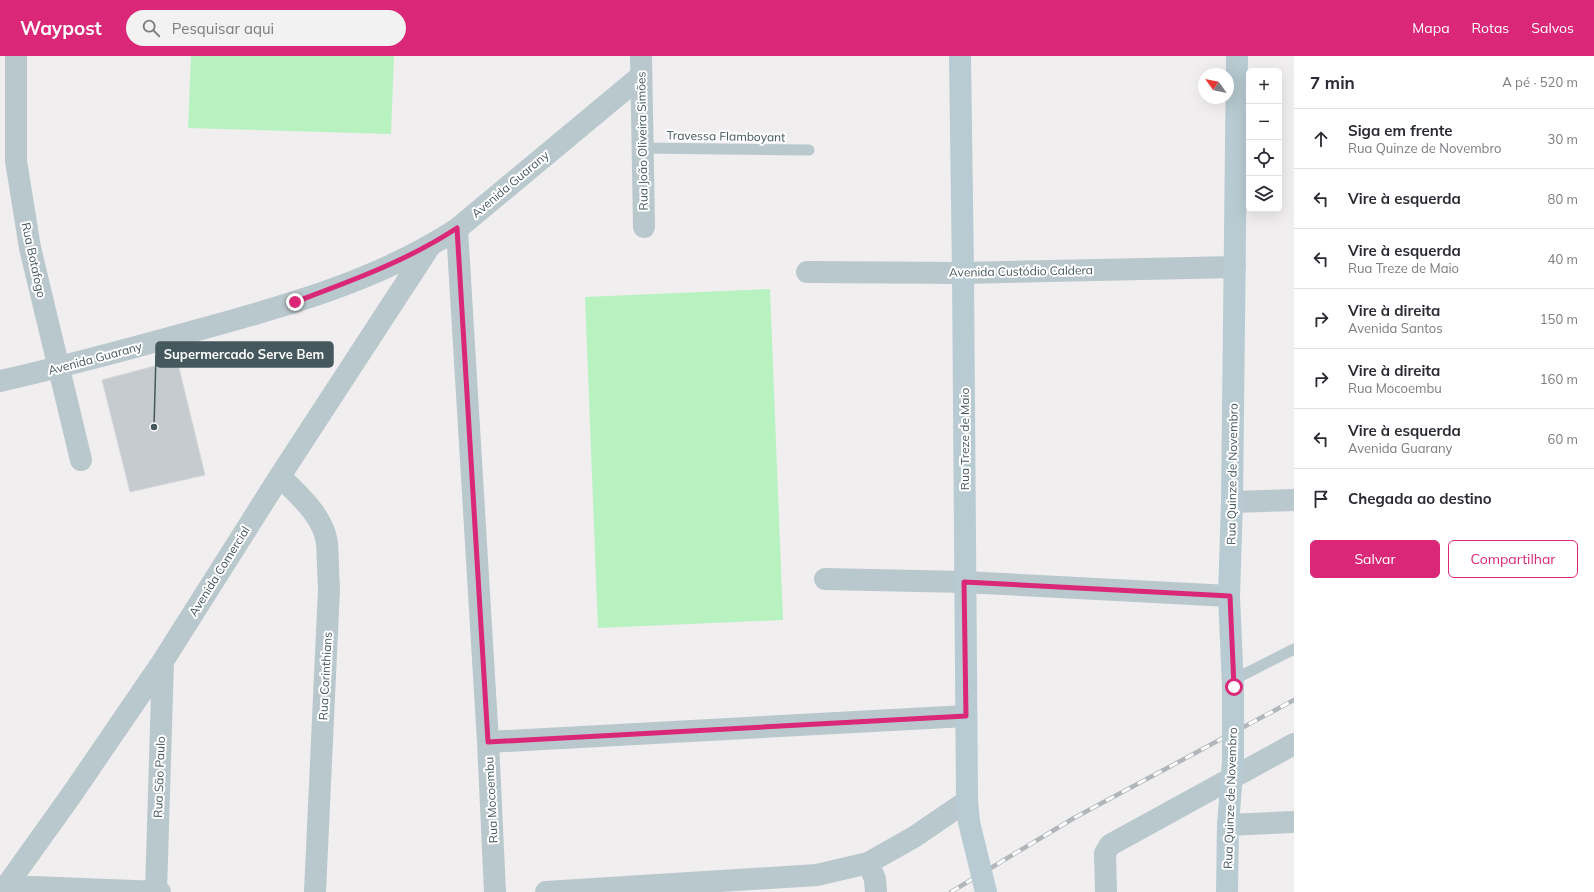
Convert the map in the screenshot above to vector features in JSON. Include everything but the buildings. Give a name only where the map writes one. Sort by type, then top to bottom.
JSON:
[{"type":"main road","name":"Rua Treze de Maio","points":[[960,56],[964,273],[966,801],[969,822],[986,892]]},
{"type":"main road","name":"Rua Quinze de Novembro","points":[[1227,892],[1228,825],[1232,770],[1233,683],[1230,596],[1237,56]]},
{"type":"street","name":"Rua Botafogo","points":[[16,56],[16,161],[30,248],[81,460]]},
{"type":"street","name":"Avenida Guarany","points":[[0,381],[59,368],[295,302],[369,274],[430,246],[457,228],[641,66]]},
{"type":"street","name":"Rua João Oliveira Simões","points":[[641,66],[644,227]]},
{"type":"street","name":"Rua Mocoembu","points":[[457,228],[488,742],[495,892]]},
{"type":"street","name":"Avenida Comercial","points":[[4,889],[70,797],[163,661],[280,476],[430,246]]},
{"type":"street","name":"Avenida Custódio Caldera","points":[[807,272],[964,273],[1235,267]]},
{"type":"street","name":"Rua Corinthians","points":[[280,476],[308,504],[321,523],[327,542],[329,589],[315,892]]},
{"type":"street","points":[[1232,502],[1294,500]]},
{"type":"street","points":[[825,579],[964,582],[1230,596]]},
{"type":"street","name":"Rua São Paulo","points":[[156,892],[163,661]]},
{"type":"street","points":[[488,742],[966,716]]},
{"type":"street","points":[[1106,892],[1105,853],[1110,845],[1232,770],[1294,744]]},
{"type":"street","points":[[546,892],[817,875],[868,863],[914,837],[966,801]]},
{"type":"street","points":[[1228,825],[1294,822]]},
{"type":"street","points":[[868,863],[875,879],[876,892]]},
{"type":"street","points":[[4,889],[160,892]]},
{"type":"lane","name":"Travessa Flamboyant","points":[[642,148],[809,150]]},
{"type":"lane","points":[[1233,683],[1294,649]]},
{"type":"green space","points":[[191,56],[394,56],[391,134],[188,128]]},
{"type":"green space","points":[[770,289],[783,620],[598,628],[585,297]]},
{"type":"railway","points":[[951,892],[1074,818],[1294,700]]},
{"type":"place","name":"Supermercado Serve Bem","points":[[154,427]]},
{"type":"route","points":[[295,302],[369,274],[430,246],[457,228],[488,742],[966,716],[964,582],[1230,596],[1234,687]]}]
